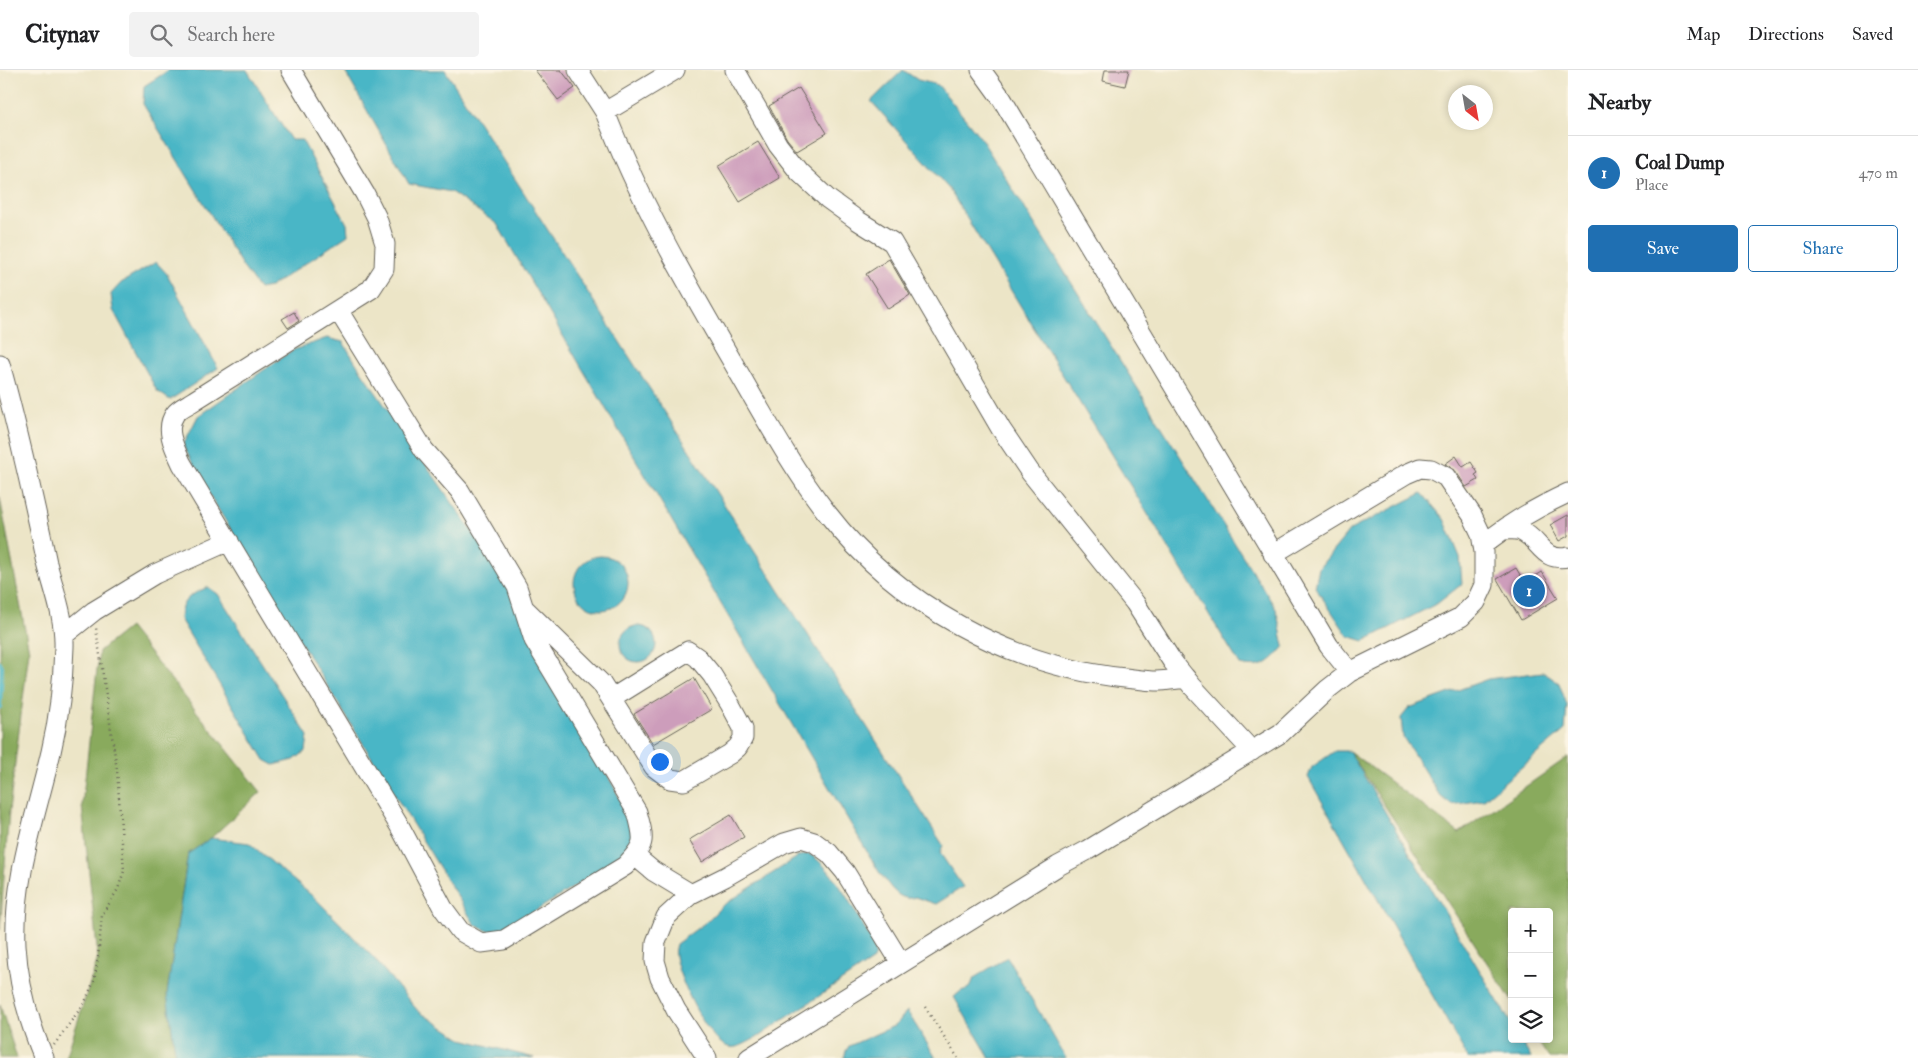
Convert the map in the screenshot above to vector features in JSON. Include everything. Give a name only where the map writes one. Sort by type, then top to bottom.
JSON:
[{"type":"lane","points":[[291,70],[365,194],[377,218],[386,244],[384,269],[371,289],[175,413],[169,428],[176,450],[399,825],[443,908],[460,931],[480,943],[504,940],[625,866],[639,852],[644,836],[638,812],[534,640],[517,587],[460,491],[424,450],[338,310]]},
{"type":"lane","points":[[578,70],[605,112],[624,161],[667,246],[778,439],[827,513],[852,543],[877,568],[904,590],[973,633],[1007,649],[1095,675],[1156,681],[1186,678]]},
{"type":"lane","points":[[605,112],[675,70]]},
{"type":"lane","points":[[735,70],[778,146],[799,172],[828,199],[856,220],[892,242],[979,392],[1030,472],[1135,604],[1186,678],[1252,751]]},
{"type":"lane","points":[[980,70],[1002,99],[1329,646],[1350,672]]},
{"type":"lane","points":[[0,364],[19,435],[54,594],[64,622],[63,672],[58,720],[52,751],[23,861],[16,918],[16,945],[25,1007],[44,1058]]},
{"type":"lane","points":[[749,1058],[1058,866],[1088,850],[1281,733],[1328,689],[1350,672],[1461,617],[1476,602],[1484,586],[1481,534],[1472,515],[1446,477],[1431,469],[1420,468],[1406,474],[1273,554]]},
{"type":"lane","points":[[1483,545],[1553,500],[1568,493]]},
{"type":"lane","points":[[1504,530],[1519,530],[1530,536],[1543,551],[1554,558],[1568,557]]},
{"type":"lane","points":[[64,635],[94,611],[155,574],[229,541]]},
{"type":"lane","points":[[523,608],[601,683],[611,699],[654,767],[670,779],[684,781],[730,754],[738,747],[743,738],[743,728],[712,675],[698,658],[688,651],[611,699]]},
{"type":"lane","points":[[707,1058],[676,1010],[660,978],[655,961],[656,942],[666,917],[691,894],[726,877],[784,842],[801,838],[814,842],[829,853],[845,872],[901,963]]},
{"type":"lane","points":[[635,856],[652,871],[691,894]]},
{"type":"path","points":[[44,1058],[68,1028],[94,981],[102,915],[118,889],[124,871],[117,770],[94,611]]},
{"type":"path","points":[[925,1007],[958,1058]]},
{"type":"green space","points":[[0,498],[29,651],[9,811],[0,930]]},
{"type":"green space","points":[[129,627],[261,792],[211,838],[188,854],[167,994],[176,1058],[66,1058],[98,958],[82,806],[99,651]]},
{"type":"green space","points":[[1349,751],[1459,833],[1568,757],[1568,1058],[1549,1058],[1539,1043],[1553,1043],[1553,908],[1508,908],[1508,995]]},
{"type":"green space","points":[[0,1005],[17,1058],[0,1058]]},
{"type":"water","points":[[169,70],[247,70],[291,140],[302,140],[347,224],[348,235],[270,287],[259,289],[243,267],[143,104],[144,86]]},
{"type":"water","points":[[344,70],[445,70],[943,845],[940,853],[963,887],[936,904],[915,897],[904,897],[890,887],[879,872],[497,224],[451,192],[409,184]]},
{"type":"water","points":[[903,70],[918,80],[938,85],[980,137],[1276,609],[1284,646],[1270,661],[1254,667],[1240,665],[949,189],[871,101]]},
{"type":"water","points":[[156,262],[167,274],[218,368],[170,400],[157,391],[113,310],[111,294],[121,283]]},
{"type":"water","points":[[327,338],[343,342],[361,371],[506,580],[640,837],[622,857],[497,935],[475,925],[207,491],[183,445],[198,416],[291,351]]},
{"type":"water","points":[[1422,493],[1444,519],[1460,557],[1462,584],[1438,603],[1364,641],[1348,636],[1315,587],[1319,568],[1350,530]]},
{"type":"water","points":[[596,556],[606,556],[616,560],[624,568],[628,583],[624,598],[616,606],[606,610],[596,610],[586,606],[578,598],[574,588],[574,578],[578,568],[586,560]]},
{"type":"water","points":[[208,587],[218,594],[308,736],[306,751],[294,760],[274,765],[265,760],[180,619],[182,606],[188,598]]},
{"type":"water","points":[[638,626],[645,627],[651,631],[655,637],[655,651],[651,657],[645,661],[638,662],[631,661],[625,657],[621,651],[620,644],[621,637],[625,631],[631,627]]},
{"type":"water","points":[[1543,672],[1559,683],[1567,705],[1565,730],[1483,800],[1451,805],[1438,793],[1403,737],[1401,718],[1409,708],[1488,679]]},
{"type":"water","points":[[1335,751],[1349,751],[1508,1018],[1508,1043],[1522,1043],[1531,1058],[1468,1058],[1308,777],[1312,767]]},
{"type":"water","points":[[211,838],[249,843],[316,899],[373,957],[418,1011],[462,1039],[534,1058],[176,1058],[167,994],[188,854]]},
{"type":"water","points":[[809,854],[827,870],[852,906],[872,941],[875,954],[873,960],[758,1037],[738,1046],[726,1046],[718,1041],[710,1032],[687,992],[677,966],[676,944],[706,922],[722,906],[799,856]]},
{"type":"water","points":[[1007,957],[1066,1058],[990,1058],[954,997],[961,991],[970,988],[974,978]]},
{"type":"water","points":[[907,1011],[936,1058],[844,1058],[849,1046],[896,1025]]},
{"type":"building","points":[[535,70],[561,70],[575,88],[558,100]]},
{"type":"building","points":[[1105,70],[1129,70],[1125,86],[1103,81]]},
{"type":"building","points":[[799,88],[827,133],[797,151],[787,139],[769,106]]},
{"type":"building","points":[[758,142],[780,178],[740,202],[718,166]]},
{"type":"building","points":[[889,259],[910,295],[888,309],[866,274]]},
{"type":"building","points":[[294,312],[299,321],[288,328],[282,319]]},
{"type":"building","points":[[1456,456],[1463,467],[1471,462],[1478,473],[1475,475],[1478,480],[1466,487],[1455,470],[1445,464]]},
{"type":"building","points":[[1568,515],[1568,536],[1559,541],[1550,525]]},
{"type":"building","points":[[1516,568],[1525,583],[1542,572],[1558,598],[1521,620],[1497,579]]},
{"type":"building","points":[[694,678],[712,709],[653,744],[634,714]]},
{"type":"building","points":[[731,815],[744,837],[702,862],[689,840]]},
{"type":"waterway","points":[[0,663],[2,666],[0,707]]},
{"type":"place","name":"Coal Dump","points":[[1529,591]]}]
